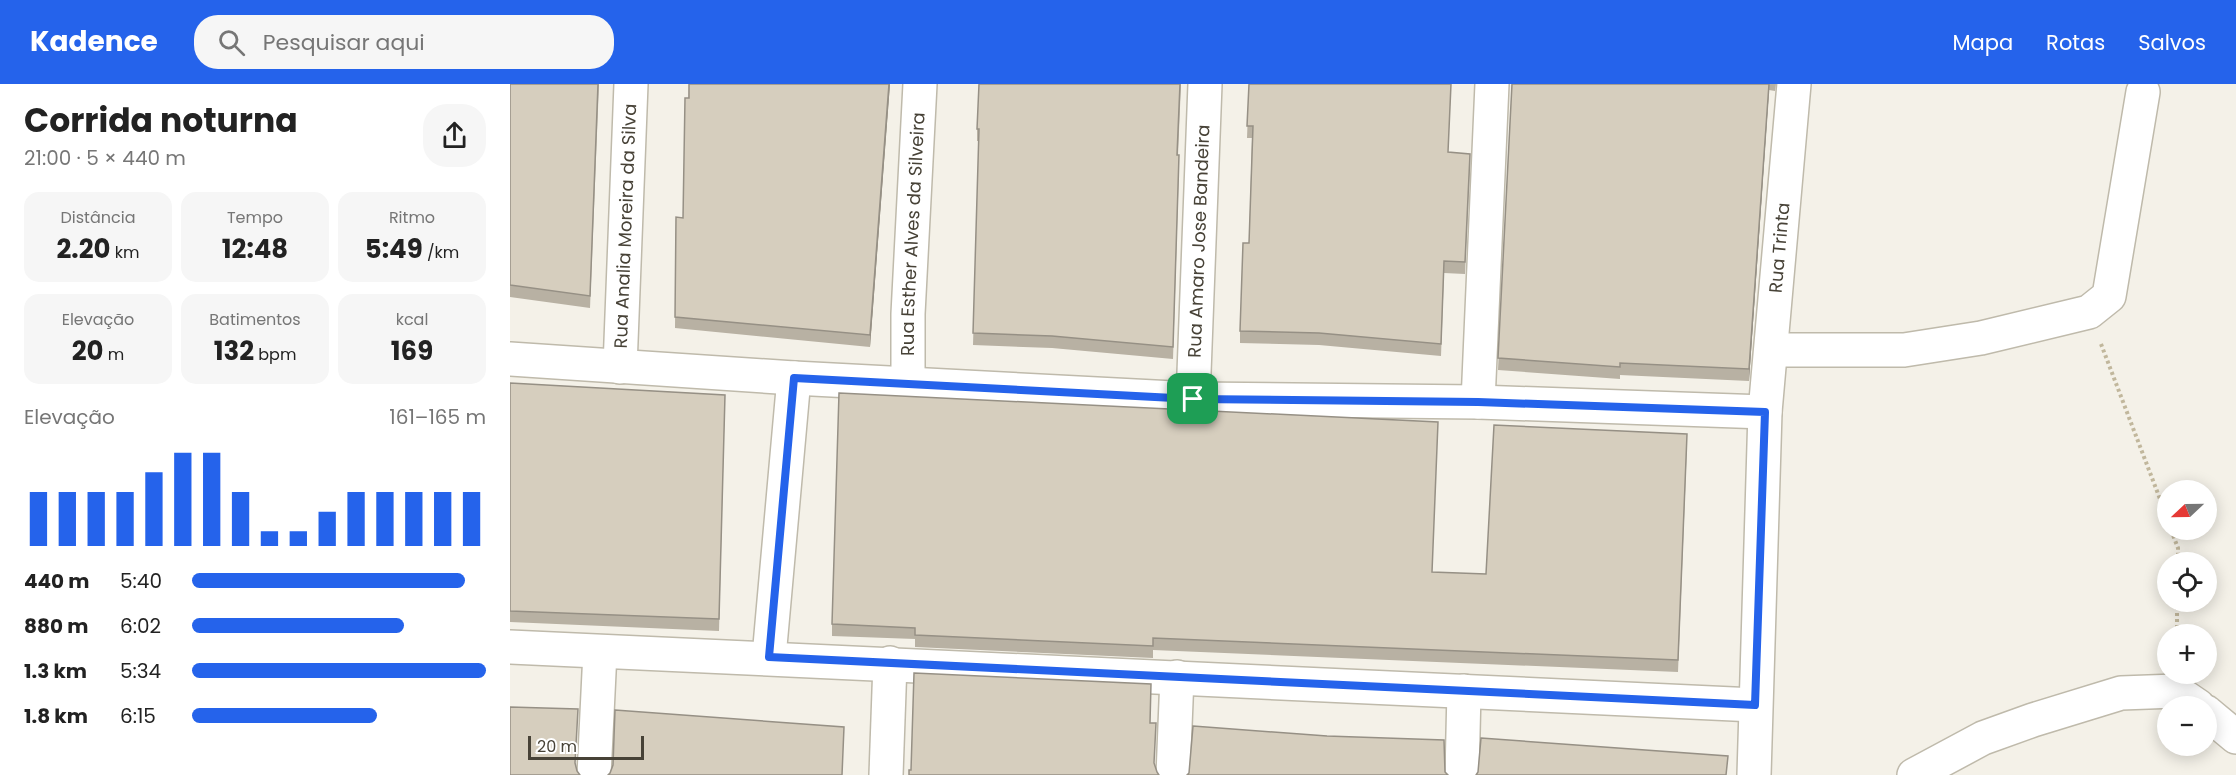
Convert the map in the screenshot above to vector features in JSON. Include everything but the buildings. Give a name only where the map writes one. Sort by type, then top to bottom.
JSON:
[{"type":"street","name":"Rua Analia Moreira da Silva","points":[[620,367],[631,84]]},
{"type":"street","name":"Rua Esther Alves da Silveira","points":[[908,384],[908,314],[920,84]]},
{"type":"street","name":"Rua Amaro Jose Bandeira","points":[[1193,399],[1205,84]]},
{"type":"street","points":[[1478,402],[1492,84]]},
{"type":"street","name":"Rua Trinta","points":[[1754,775],[1765,412],[1794,84]]},
{"type":"street","points":[[1772,350],[1904,350],[1981,338],[2089,312],[2109,296],[2144,92]]},
{"type":"street","points":[[510,359],[794,378],[1193,399],[1478,402],[1765,412]]},
{"type":"street","points":[[769,657],[794,378]]},
{"type":"street","points":[[510,647],[769,657],[1755,705]]},
{"type":"street","points":[[594,775],[600,652]]},
{"type":"street","points":[[886,775],[890,663]]},
{"type":"street","points":[[1173,775],[1177,677]]},
{"type":"street","points":[[1462,775],[1464,691]]},
{"type":"street","points":[[1914,775],[1983,738],[2121,693],[2176,691],[2183,696]]},
{"type":"street","points":[[2217,721],[2236,737]]},
{"type":"path","points":[[2089,312],[2157,491]]},
{"type":"route","points":[[794,378],[1193,399],[1478,402],[1765,412],[1755,705],[769,657],[794,378]]}]
